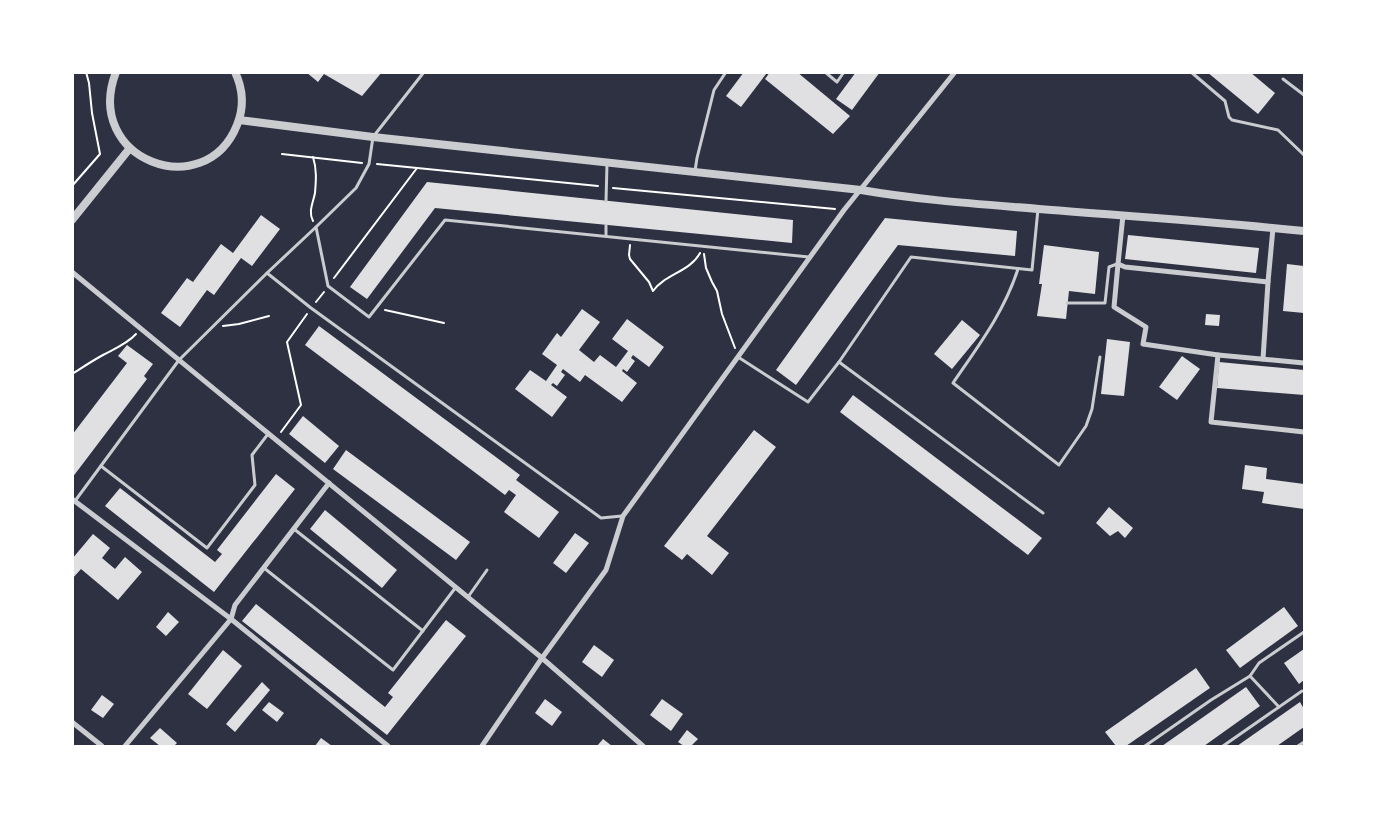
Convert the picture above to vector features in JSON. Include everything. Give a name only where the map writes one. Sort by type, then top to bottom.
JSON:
[{"type":"street","points":[[116,72],[110,94],[111,115],[120,136],[142,158],[162,165],[178,166],[194,164],[204,160],[222,148],[234,130],[239,120],[242,98],[235,72]]},
{"type":"street","points":[[482,746],[542,658],[606,570],[624,516],[844,210],[955,72]]},
{"type":"street","points":[[239,120],[373,137],[887,194],[1038,209],[1304,231]]},
{"type":"street","points":[[72,220],[130,148]]},
{"type":"street","points":[[1123,215],[1114,307],[1146,327],[1143,344],[1218,355],[1304,363]]},
{"type":"street","points":[[1263,359],[1273,228]]},
{"type":"street","points":[[1118,264],[1126,267],[1268,282]]},
{"type":"street","points":[[72,272],[542,658],[642,746]]},
{"type":"street","points":[[1218,355],[1210,422],[1304,432]]},
{"type":"street","points":[[124,746],[231,619],[235,605],[329,483]]},
{"type":"street","points":[[74,500],[231,619],[388,746]]},
{"type":"street","points":[[72,722],[102,746]]},
{"type":"lane","points":[[74,500],[179,360],[356,188],[369,164],[373,137],[424,72]]},
{"type":"lane","points":[[695,172],[696,158],[714,90],[726,72]]},
{"type":"lane","points":[[825,72],[837,82],[844,72]]},
{"type":"lane","points":[[1190,72],[1225,101],[1229,117],[1232,120],[1278,130],[1304,155]]},
{"type":"lane","points":[[1283,79],[1304,95]]},
{"type":"lane","points":[[606,201],[607,162]]},
{"type":"lane","points":[[738,357],[808,402],[839,362],[911,257],[1032,270],[1038,209]]},
{"type":"lane","points":[[316,227],[328,286],[369,317],[445,220],[809,257]]},
{"type":"lane","points":[[606,225],[606,236]]},
{"type":"lane","points":[[1067,303],[1105,303],[1109,268],[1118,264]]},
{"type":"lane","points":[[1018,268],[1012,288],[996,320],[953,383],[1059,465],[1086,426],[1092,409],[1100,357]]},
{"type":"lane","points":[[267,273],[311,308],[601,518],[624,516]]},
{"type":"lane","points":[[839,362],[1043,513]]},
{"type":"lane","points":[[101,466],[207,548],[255,485],[252,454],[268,434]]},
{"type":"lane","points":[[294,528],[423,631]]},
{"type":"lane","points":[[264,568],[394,670],[456,587]]},
{"type":"lane","points":[[468,597],[488,570]]},
{"type":"lane","points":[[1145,746],[1211,700],[1250,676],[1259,663],[1304,632]]},
{"type":"lane","points":[[1250,676],[1280,707]]},
{"type":"lane","points":[[1223,746],[1304,692]]},
{"type":"lane","points":[[1298,746],[1304,742]]},
{"type":"path","points":[[72,186],[100,154],[86,72]]},
{"type":"path","points":[[282,154],[844,210]]},
{"type":"path","points":[[314,157],[316,168],[315,193],[311,217],[316,227]]},
{"type":"path","points":[[275,439],[301,404],[287,342],[416,168]]},
{"type":"path","points":[[630,239],[630,259],[649,282],[653,291],[660,283],[697,260],[704,246]]},
{"type":"path","points":[[704,246],[706,268],[717,291],[722,314],[738,357]]},
{"type":"path","points":[[376,309],[444,323]]},
{"type":"path","points":[[214,327],[240,324],[269,316]]},
{"type":"path","points":[[72,374],[128,341],[140,328]]},
{"type":"building","points":[[306,72],[382,72],[362,96],[324,74],[318,82]]},
{"type":"building","points":[[744,72],[764,72],[766,74],[741,107],[726,96]]},
{"type":"building","points":[[770,72],[797,72],[850,116],[833,134],[765,79]]},
{"type":"building","points":[[856,72],[880,72],[852,110],[836,99]]},
{"type":"building","points":[[1207,72],[1250,72],[1275,93],[1258,114]]},
{"type":"building","points":[[427,182],[793,220],[792,243],[435,208],[367,299],[350,287]]},
{"type":"building","points":[[261,215],[280,229],[252,266],[241,258],[214,295],[207,290],[180,327],[161,313],[187,278],[193,282],[221,244],[233,253]]},
{"type":"building","points":[[885,218],[1017,231],[1015,256],[898,245],[796,385],[776,370]]},
{"type":"building","points":[[1128,235],[1259,248],[1256,273],[1125,259]]},
{"type":"building","points":[[1044,245],[1099,252],[1095,294],[1069,291],[1066,319],[1037,316],[1042,284],[1039,284]]},
{"type":"building","points":[[1287,264],[1304,266],[1304,313],[1283,311]]},
{"type":"building","points":[[582,309],[600,322],[579,350],[594,362],[600,355],[616,367],[628,351],[612,339],[627,319],[664,347],[649,367],[633,355],[631,358],[635,361],[627,372],[623,369],[622,371],[637,383],[622,402],[585,375],[580,382],[563,369],[561,372],[565,375],[557,386],[553,383],[551,385],[567,397],[552,417],[515,389],[530,370],[546,381],[557,365],[542,354],[557,333],[561,337]]},
{"type":"building","points":[[1206,314],[1220,315],[1219,326],[1205,325]]},
{"type":"building","points":[[962,320],[980,335],[952,369],[934,354]]},
{"type":"building","points":[[319,326],[520,475],[516,480],[559,512],[539,538],[504,512],[516,495],[509,490],[505,495],[305,345]]},
{"type":"building","points":[[1107,339],[1130,342],[1124,396],[1101,394]]},
{"type":"building","points":[[127,345],[153,364],[144,376],[147,379],[72,478],[72,435],[127,363],[118,356]]},
{"type":"building","points":[[1182,356],[1200,369],[1177,400],[1159,387]]},
{"type":"building","points":[[1219,362],[1304,370],[1304,395],[1217,388]]},
{"type":"building","points":[[853,395],[1042,538],[1028,555],[840,412]]},
{"type":"building","points":[[303,416],[339,446],[325,463],[289,434]]},
{"type":"building","points":[[754,430],[776,447],[707,536],[729,553],[712,575],[687,554],[682,560],[664,546]]},
{"type":"building","points":[[346,450],[470,542],[456,560],[333,469]]},
{"type":"building","points":[[1245,465],[1267,468],[1266,479],[1304,484],[1304,509],[1262,503],[1264,492],[1242,489]]},
{"type":"building","points":[[276,474],[295,489],[214,592],[105,506],[120,488],[215,562],[222,554],[217,550]]},
{"type":"building","points":[[1109,507],[1133,528],[1125,538],[1118,531],[1110,536],[1096,523]]},
{"type":"building","points":[[325,510],[397,570],[382,588],[310,529]]},
{"type":"building","points":[[575,533],[589,543],[566,573],[553,563]]},
{"type":"building","points":[[93,534],[110,548],[102,558],[115,569],[125,557],[142,572],[118,600],[81,569],[72,579],[72,559]]},
{"type":"building","points":[[256,604],[385,707],[393,697],[388,693],[446,620],[466,636],[387,735],[242,621]]},
{"type":"building","points":[[1284,607],[1298,626],[1240,668],[1226,650]]},
{"type":"building","points":[[168,612],[179,622],[166,636],[156,627]]},
{"type":"building","points":[[594,645],[614,660],[602,677],[582,662]]},
{"type":"building","points":[[1304,649],[1304,680],[1299,684],[1284,663]]},
{"type":"building","points":[[223,650],[242,666],[207,709],[188,694]]},
{"type":"building","points":[[1196,668],[1210,688],[1126,746],[1116,746],[1105,732]]},
{"type":"building","points":[[262,682],[270,690],[235,732],[226,724]]},
{"type":"building","points":[[1246,687],[1260,706],[1204,746],[1162,746]]},
{"type":"building","points":[[102,695],[114,704],[103,718],[91,710]]},
{"type":"building","points":[[545,699],[562,712],[552,726],[535,713]]},
{"type":"building","points":[[662,699],[683,714],[671,731],[650,715]]},
{"type":"building","points":[[269,702],[284,713],[277,722],[262,710]]},
{"type":"building","points":[[1300,702],[1304,709],[1304,727],[1277,746],[1237,746]]},
{"type":"building","points":[[160,728],[177,743],[174,746],[160,746],[150,738]]},
{"type":"building","points":[[687,730],[698,739],[691,746],[684,746],[678,742]]},
{"type":"building","points":[[321,738],[332,746],[315,746]]},
{"type":"building","points":[[603,739],[612,746],[597,746]]}]
